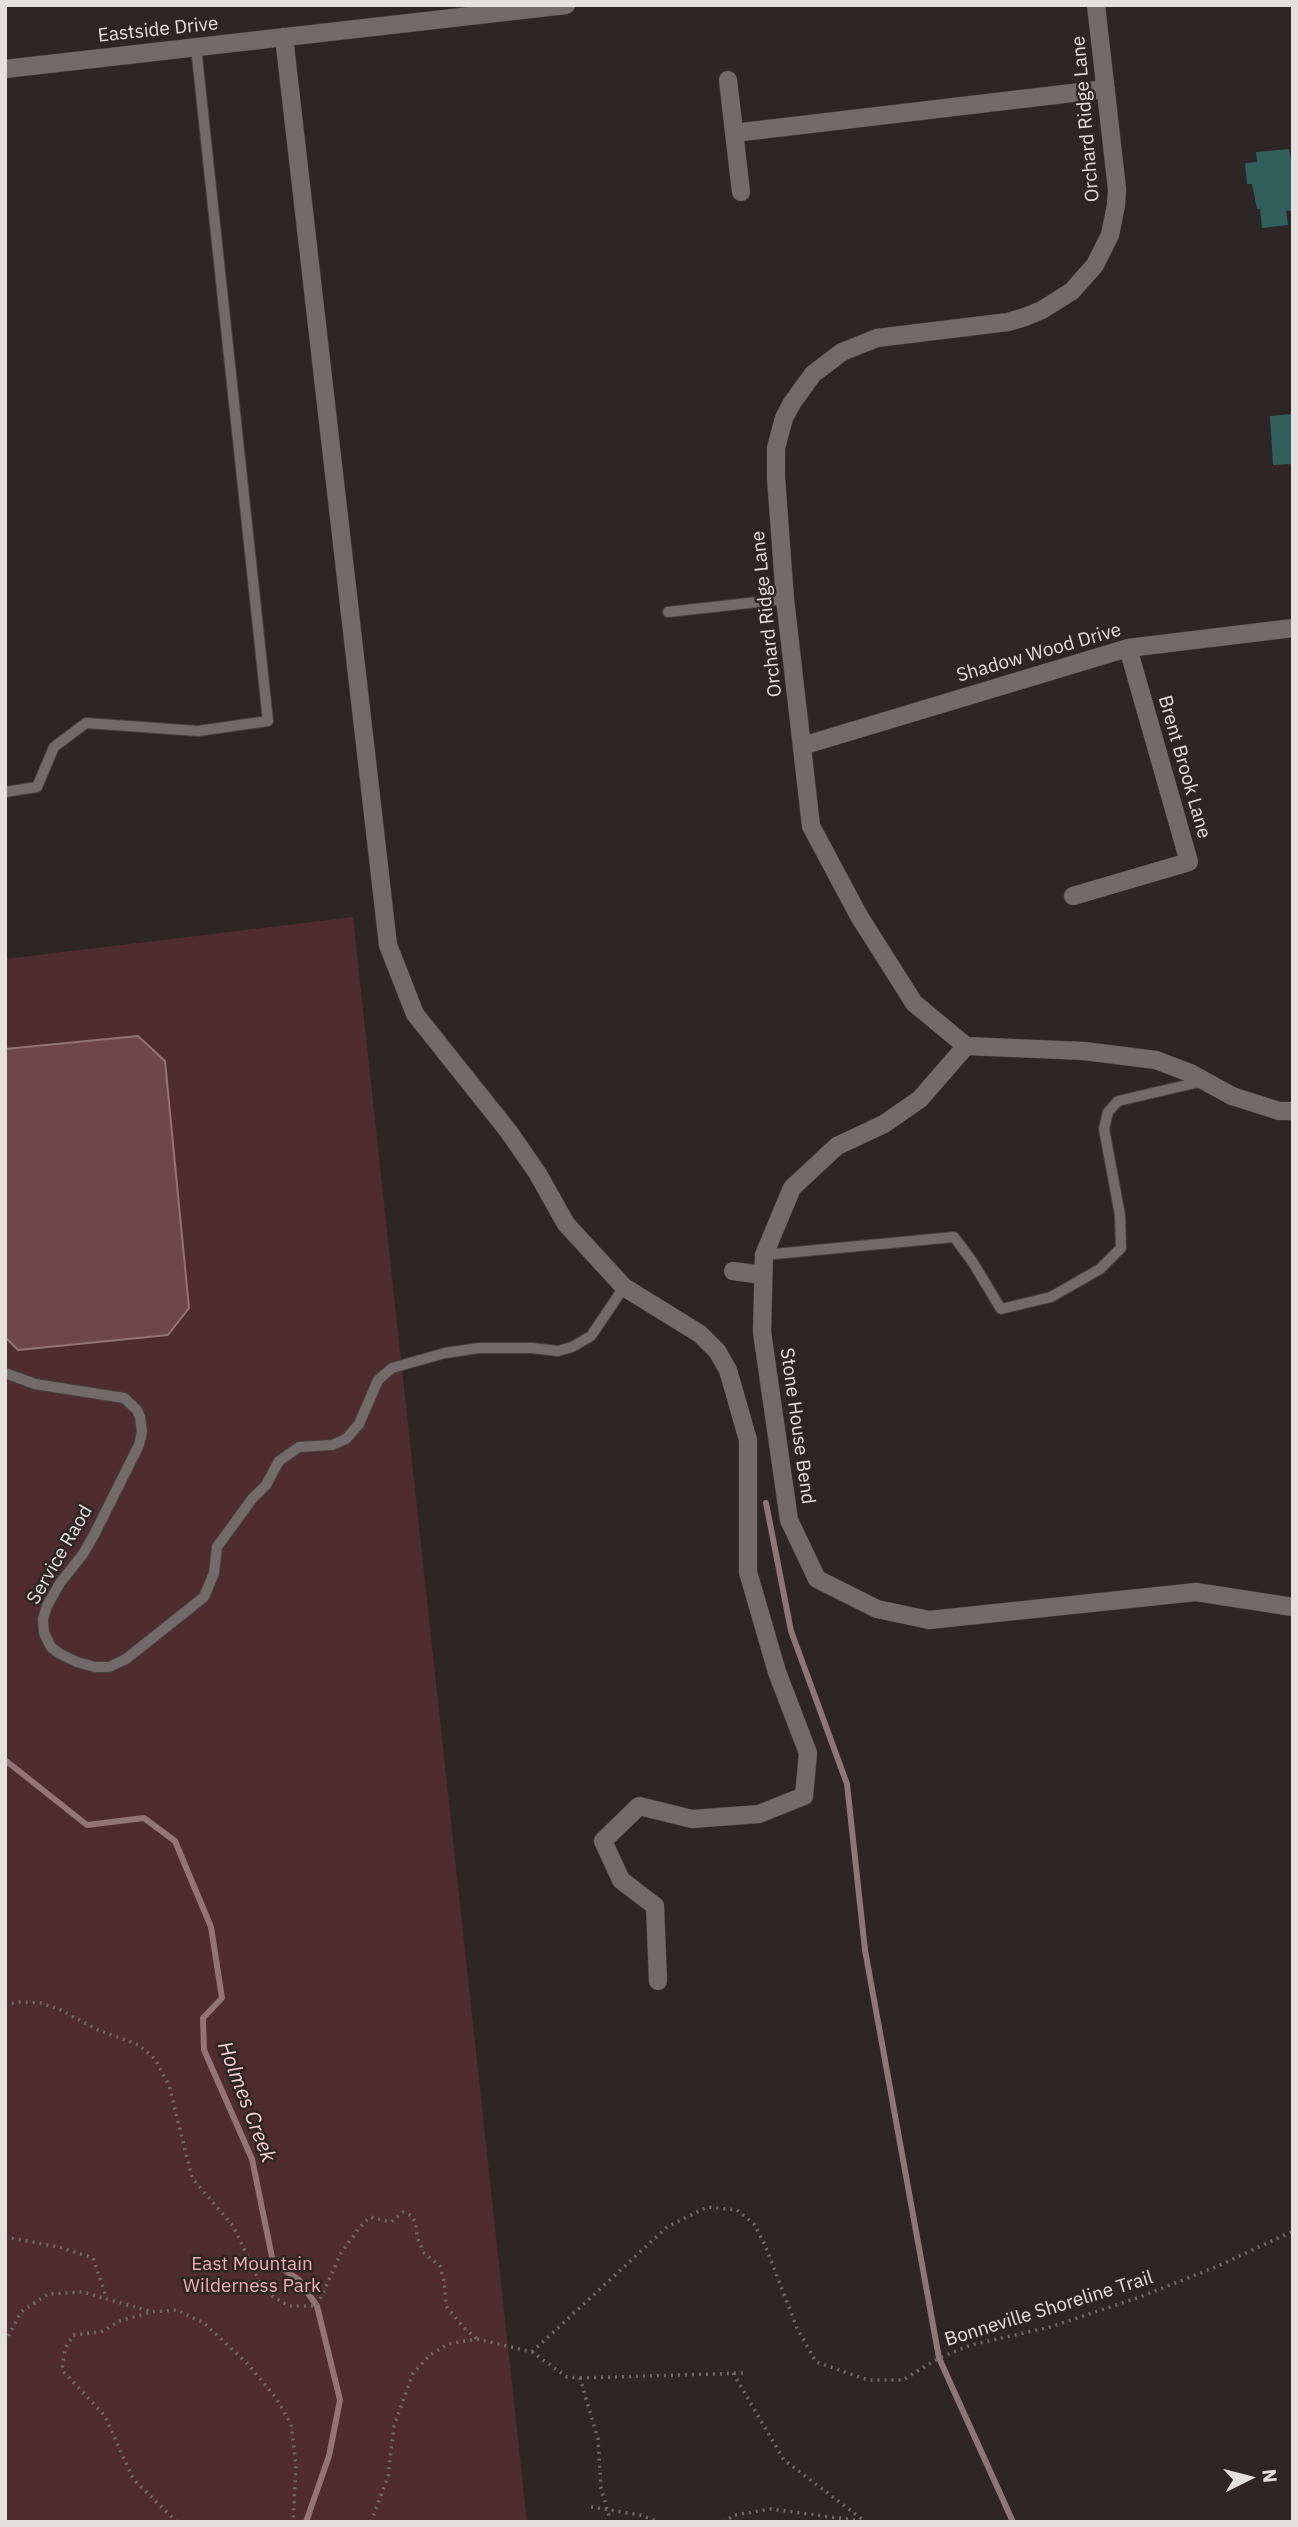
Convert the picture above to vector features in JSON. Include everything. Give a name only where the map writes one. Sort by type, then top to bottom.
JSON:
[{"type":"street","name":"Eastside Drive","points":[[5,69],[566,5]]},
{"type":"street","name":"Orchard Ridge Lane","points":[[966,1046],[914,1003],[859,916],[811,826],[785,599],[775,463],[779,433],[792,403],[807,381],[826,363],[859,344],[896,334],[1008,322],[1025,317],[1058,301],[1084,279],[1104,250],[1116,205],[1096,5]]},
{"type":"street","points":[[284,37],[388,945],[415,1014],[509,1132],[538,1174],[566,1224],[624,1287],[700,1334],[717,1351],[728,1370],[748,1440],[748,1572],[777,1672],[808,1753],[804,1796],[758,1814],[692,1819],[639,1806],[603,1842],[621,1880],[655,1906],[658,1982]]},
{"type":"street","points":[[728,80],[741,192]]},
{"type":"street","points":[[734,132],[1106,89]]},
{"type":"street","name":"Shadow Wood Drive","points":[[802,746],[1128,648],[1293,628]]},
{"type":"street","name":"Brent Brook Lane","points":[[1073,896],[1189,862],[1128,648]]},
{"type":"street","points":[[966,1046],[1084,1051],[1156,1060],[1232,1096],[1279,1111],[1293,1111]]},
{"type":"street","name":"Stone House Bend","points":[[966,1046],[920,1098],[884,1124],[837,1146],[792,1188],[764,1255],[762,1332],[789,1520],[817,1579],[877,1609],[929,1620],[1196,1592],[1293,1606]]},
{"type":"street","points":[[733,1271],[763,1276]]},
{"type":"lane","points":[[5,792],[37,788],[54,747],[86,723],[198,731],[268,721],[196,47]]},
{"type":"lane","points":[[668,612],[785,599]]},
{"type":"lane","points":[[764,1255],[954,1237],[1001,1309],[1051,1297],[1100,1269],[1121,1248],[1120,1215],[1104,1129],[1108,1112],[1118,1101],[1205,1081]]},
{"type":"lane","name":"Service Raod","points":[[5,1373],[35,1384],[124,1398],[137,1410],[140,1417],[142,1431],[139,1445],[94,1535],[60,1583],[43,1619],[44,1633],[51,1647],[60,1654],[95,1667],[109,1667],[126,1659],[204,1597],[214,1573],[217,1547],[251,1499],[266,1485],[279,1461],[299,1447],[332,1445],[346,1439],[359,1424],[378,1380],[393,1368],[445,1353],[479,1349],[532,1348],[558,1351],[572,1348],[590,1336],[624,1287]]},
{"type":"path","points":[[5,2005],[20,2002],[41,2003],[98,2030],[139,2045],[155,2059],[169,2085],[191,2178],[233,2226],[264,2291],[289,2306],[317,2306],[341,2253],[359,2228],[370,2217],[391,2222],[403,2212],[412,2216],[424,2253],[440,2266],[446,2306],[477,2339]]},
{"type":"path","name":"Bonneville Shoreline Trail","points":[[533,2352],[667,2227],[707,2207],[737,2210],[754,2224],[765,2245],[797,2328],[816,2362],[868,2380],[903,2380],[939,2358],[971,2346],[1050,2327],[1140,2297],[1218,2266],[1293,2231]]},
{"type":"path","points":[[5,2237],[59,2246],[93,2258],[107,2299]]},
{"type":"path","points":[[5,2342],[21,2312],[48,2294],[83,2292],[151,2312]]},
{"type":"path","points":[[177,2522],[133,2479],[106,2416],[62,2370],[65,2349],[73,2335],[101,2332],[120,2321],[151,2312],[177,2310],[204,2323],[247,2362],[276,2398],[291,2424],[296,2465],[293,2522]]},
{"type":"path","points":[[371,2522],[388,2477],[394,2426],[413,2374],[430,2355],[448,2344],[477,2339],[533,2352],[567,2377],[744,2373]]},
{"type":"path","points":[[733,2373],[784,2460],[864,2521]]},
{"type":"path","points":[[580,2378],[598,2439],[601,2488],[611,2522]]},
{"type":"path","points":[[591,2507],[640,2515],[660,2522]]},
{"type":"path","points":[[723,2522],[734,2515],[771,2509],[864,2521]]},
{"type":"green space","name":"East Mountain Wilderness Park","points":[[353,917],[527,2522],[5,2522],[5,959]]},
{"type":"shaded area","points":[[138,1036],[165,1061],[189,1308],[168,1335],[18,1350],[5,1337],[5,1049]]},
{"type":"building","points":[[1289,149],[1293,171],[1293,210],[1286,211],[1288,225],[1262,228],[1260,209],[1257,209],[1252,184],[1247,184],[1245,163],[1257,162],[1256,152]]},
{"type":"building","points":[[1293,414],[1293,464],[1273,465],[1270,416]]},
{"type":"waterway","points":[[766,1503],[791,1631],[847,1784],[865,1950],[939,2358],[1013,2522]]},
{"type":"waterway","name":"Holmes Creek","points":[[5,1760],[87,1825],[144,1818],[175,1841],[211,1927],[222,1998],[203,2018],[204,2050],[252,2159],[273,2262],[299,2280],[317,2306],[340,2400],[329,2456],[306,2522]]}]
